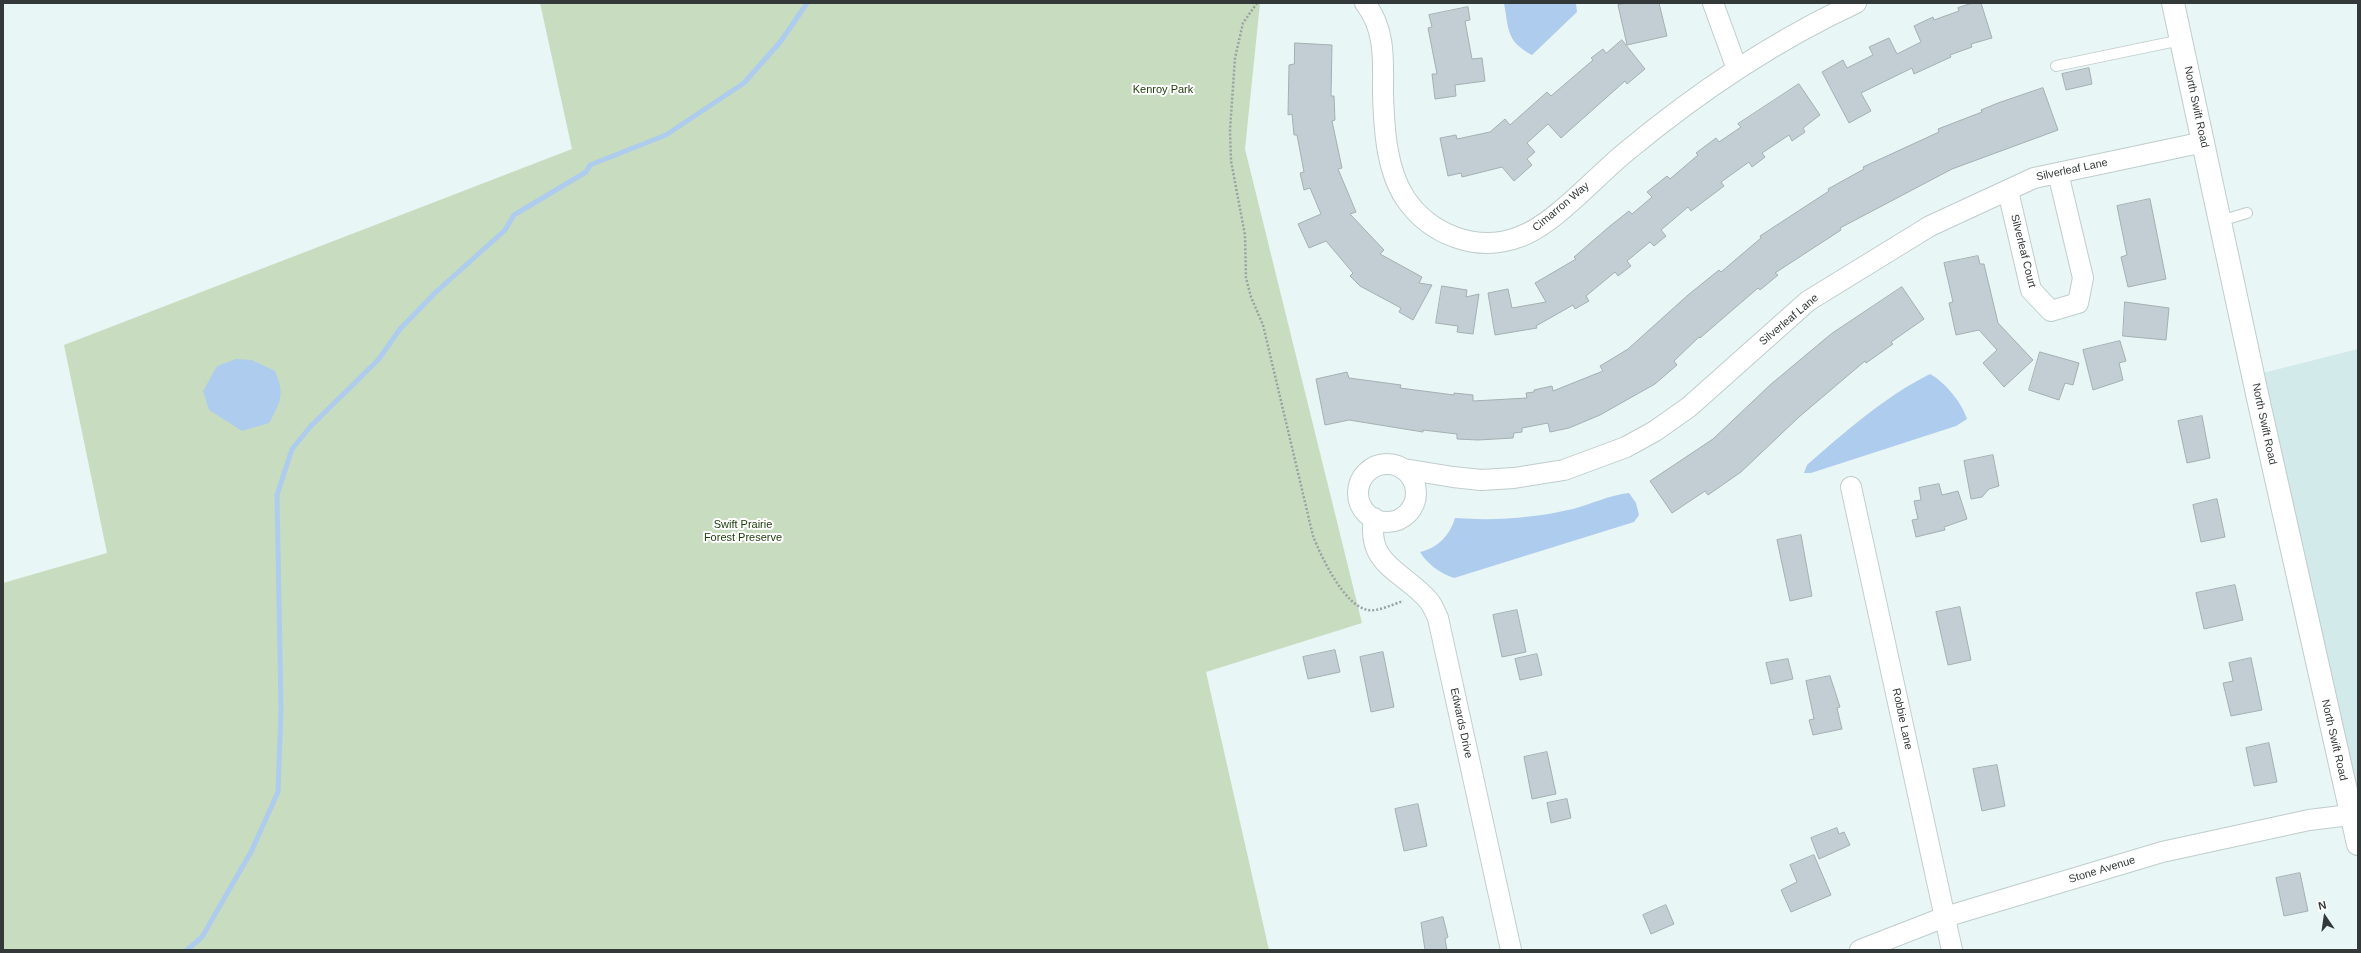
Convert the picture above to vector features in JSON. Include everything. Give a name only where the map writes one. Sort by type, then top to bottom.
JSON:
[{"type":"street","name":"Cimarron Way","points":[[1365,3],[1377,26],[1383,43],[1385,125],[1390,162],[1396,182],[1404,197],[1427,223],[1442,233],[1474,242],[1504,242],[1530,233],[1548,220],[1626,151],[1737,69],[1774,47],[1856,3]]},
{"type":"street","points":[[1713,3],[1737,69]]},
{"type":"street","name":"North Swift Road","points":[[2174,3],[2220,221],[2355,815],[2358,844]]},
{"type":"street","name":"Silverleaf Lane","points":[[1374,518],[1363,508],[1359,498],[1359,487],[1364,476],[1372,468],[1383,465],[1394,465],[1404,469],[1467,479],[1514,478],[1564,470],[1626,447],[1655,431],[1689,407],[1808,301],[1930,226],[2034,178],[2204,142]]},
{"type":"street","name":"Silverleaf Court","points":[[2008,191],[2031,290],[2051,311],[2078,303],[2083,278],[2058,173]]},
{"type":"street","points":[[1374,518],[1381,521],[1392,521],[1403,517],[1411,510],[1416,499],[1416,488],[1412,478],[1404,469]]},
{"type":"street","name":"Robbie Lane","points":[[1851,487],[1952,950]]},
{"type":"street","name":"Edwards Drive","points":[[1374,518],[1372,531],[1374,545],[1383,561],[1430,602],[1438,618],[1511,950]]},
{"type":"street","name":"Stone Avenue","points":[[1860,950],[1945,917],[2162,852],[2309,820],[2355,815]]},
{"type":"lane","points":[[2056,66],[2181,40]]},
{"type":"lane","points":[[2220,221],[2247,213]]},
{"type":"path","points":[[1257,3],[1243,23],[1235,58],[1230,130],[1230,161],[1245,235],[1246,278],[1251,296],[1263,325],[1312,536],[1322,558],[1355,606],[1369,611],[1406,600]]},
{"type":"shaded area","points":[[2358,349],[2358,803],[2259,374]]},
{"type":"green space","name":"Swift Prairie Forest Preserve","points":[[540,3],[1260,3],[1245,149],[1362,623],[1206,672],[1269,950],[3,950],[3,583],[107,553],[64,345],[572,149]]},
{"type":"water","points":[[1504,3],[1576,3],[1577,12],[1532,55],[1517,45],[1513,40],[1508,28]]},
{"type":"water","points":[[236,359],[252,360],[275,371],[281,392],[279,403],[269,423],[242,431],[209,410],[203,391],[217,366]]},
{"type":"water","points":[[1930,374],[1941,382],[1957,400],[1967,419],[1956,426],[1811,473],[1804,473],[1807,465],[1881,404],[1913,383]]},
{"type":"water","points":[[1629,493],[1636,503],[1639,515],[1634,522],[1454,578],[1435,568],[1420,552],[1438,544],[1450,530],[1455,518],[1500,519],[1544,515],[1573,509]]},
{"type":"building","points":[[1629,3],[1659,3],[1667,36],[1627,45],[1618,5]]},
{"type":"building","points":[[1973,3],[1981,3],[1992,38],[1971,44],[1972,47],[1950,55],[1951,57],[1914,74],[1912,68],[1861,93],[1871,111],[1849,123],[1822,72],[1843,60],[1847,68],[1873,55],[1869,47],[1889,38],[1897,54],[1921,42],[1914,26],[1933,17],[1934,20],[1959,11],[1958,8]]},
{"type":"building","points":[[1468,7],[1470,20],[1465,21],[1472,59],[1482,58],[1485,81],[1455,85],[1456,96],[1435,99],[1432,74],[1437,74],[1428,28],[1432,27],[1429,15]]},
{"type":"building","points":[[1622,40],[1645,69],[1627,84],[1625,81],[1561,138],[1548,124],[1527,143],[1535,152],[1527,159],[1532,165],[1514,181],[1502,167],[1462,177],[1461,173],[1448,176],[1440,138],[1456,135],[1457,139],[1490,132],[1505,119],[1510,125],[1547,92],[1551,96],[1593,60],[1591,58],[1603,49],[1606,53]]},
{"type":"building","points":[[1295,43],[1332,45],[1331,96],[1334,96],[1335,120],[1332,121],[1342,168],[1338,169],[1356,212],[1350,214],[1384,250],[1380,254],[1422,277],[1419,283],[1432,285],[1413,320],[1399,312],[1401,308],[1360,286],[1350,276],[1353,273],[1326,241],[1309,248],[1298,224],[1321,214],[1310,188],[1304,190],[1300,173],[1304,172],[1297,135],[1294,135],[1292,114],[1288,115],[1289,65],[1294,64]]},
{"type":"building","points":[[2089,68],[2092,84],[2066,90],[2062,74]]},
{"type":"building","points":[[1799,84],[1820,115],[1803,128],[1805,132],[1792,141],[1789,135],[1762,153],[1765,157],[1752,167],[1749,162],[1721,182],[1724,186],[1691,211],[1688,207],[1661,230],[1666,236],[1654,246],[1650,242],[1627,261],[1631,266],[1618,276],[1615,272],[1586,296],[1589,301],[1575,309],[1573,305],[1536,326],[1537,328],[1495,335],[1488,293],[1508,289],[1512,308],[1546,302],[1535,283],[1576,259],[1574,257],[1610,226],[1629,211],[1632,214],[1652,197],[1647,192],[1667,176],[1670,179],[1698,155],[1696,153],[1716,138],[1719,142],[1741,127],[1738,124]]},
{"type":"building","points":[[2043,88],[2058,130],[1952,169],[1840,228],[1841,230],[1775,273],[1778,275],[1760,290],[1758,288],[1700,338],[1699,337],[1674,361],[1677,365],[1655,384],[1600,415],[1569,428],[1550,432],[1548,423],[1522,428],[1522,432],[1514,433],[1513,438],[1478,440],[1457,439],[1457,434],[1423,430],[1423,432],[1349,420],[1325,425],[1316,379],[1347,372],[1349,378],[1401,385],[1400,388],[1454,395],[1454,393],[1473,395],[1473,401],[1527,398],[1526,393],[1534,392],[1534,390],[1552,386],[1553,391],[1603,371],[1600,366],[1628,349],[1688,295],[1719,270],[1721,272],[1761,238],[1760,236],[1829,191],[1828,189],[1864,169],[1863,167],[1939,132],[1938,129],[1982,112],[1981,110],[1998,103]]},
{"type":"building","points":[[2150,199],[2166,279],[2128,287],[2121,257],[2127,255],[2117,206]]},
{"type":"building","points":[[1978,256],[1980,264],[1984,264],[1998,323],[2033,360],[2004,387],[1983,363],[1997,350],[1979,330],[1956,335],[1949,303],[1953,302],[1944,263]]},
{"type":"building","points":[[1442,286],[1467,290],[1466,297],[1479,294],[1473,334],[1457,332],[1458,326],[1436,323]]},
{"type":"building","points":[[1902,287],[1924,319],[1891,342],[1893,344],[1866,363],[1865,361],[1799,417],[1741,472],[1708,495],[1705,491],[1672,513],[1650,481],[1713,439],[1770,385],[1831,334]]},
{"type":"building","points":[[2125,302],[2169,308],[2166,340],[2123,336]]},
{"type":"building","points":[[2120,341],[2126,361],[2119,363],[2123,380],[2093,390],[2083,350]]},
{"type":"building","points":[[2040,352],[2079,363],[2073,385],[2065,383],[2059,400],[2029,390]]},
{"type":"building","points":[[2202,416],[2210,458],[2187,463],[2178,421]]},
{"type":"building","points":[[1993,455],[1999,486],[1989,489],[1982,497],[1971,499],[1964,461]]},
{"type":"building","points":[[1939,484],[1942,495],[1958,491],[1967,519],[1944,527],[1945,530],[1916,537],[1912,520],[1918,519],[1914,501],[1921,500],[1919,488]]},
{"type":"building","points":[[2217,499],[2225,537],[2201,542],[2193,505]]},
{"type":"building","points":[[1801,535],[1812,596],[1790,601],[1777,540]]},
{"type":"building","points":[[2235,585],[2243,620],[2204,629],[2196,593]]},
{"type":"building","points":[[1960,607],[1971,660],[1948,665],[1936,612]]},
{"type":"building","points":[[1517,610],[1526,652],[1502,657],[1493,615]]},
{"type":"building","points":[[1335,650],[1340,672],[1308,679],[1303,657]]},
{"type":"building","points":[[1383,652],[1394,707],[1371,712],[1360,657]]},
{"type":"building","points":[[1537,654],[1542,675],[1520,680],[1515,659]]},
{"type":"building","points":[[2251,658],[2262,710],[2231,716],[2223,683],[2233,681],[2229,663]]},
{"type":"building","points":[[1788,659],[1793,679],[1771,684],[1766,663]]},
{"type":"building","points":[[1830,676],[1840,707],[1837,708],[1842,729],[1813,735],[1809,720],[1814,719],[1806,681]]},
{"type":"building","points":[[2269,743],[2277,782],[2254,786],[2246,748]]},
{"type":"building","points":[[1547,752],[1556,794],[1532,799],[1524,757]]},
{"type":"building","points":[[1997,765],[2005,806],[1982,811],[1973,769]]},
{"type":"building","points":[[1567,799],[1571,818],[1551,823],[1547,803]]},
{"type":"building","points":[[1418,804],[1427,846],[1404,851],[1395,809]]},
{"type":"building","points":[[1837,828],[1839,834],[1844,832],[1850,845],[1819,859],[1811,838]]},
{"type":"building","points":[[1814,855],[1831,895],[1791,912],[1781,890],[1797,882],[1790,865]]},
{"type":"building","points":[[2300,873],[2308,911],[2284,916],[2276,878]]},
{"type":"building","points":[[1666,905],[1674,924],[1651,934],[1643,915]]},
{"type":"building","points":[[1443,917],[1448,937],[1445,939],[1447,950],[1425,950],[1421,923]]},
{"type":"waterway","points":[[187,950],[202,937],[251,852],[278,792],[281,709],[277,495],[292,449],[311,426],[378,360],[400,329],[436,292],[505,230],[514,215],[586,172],[590,165],[666,135],[744,83],[781,41],[807,3]]},
{"type":"park label","name":"Kenroy Park","points":[[1163,90]]}]
